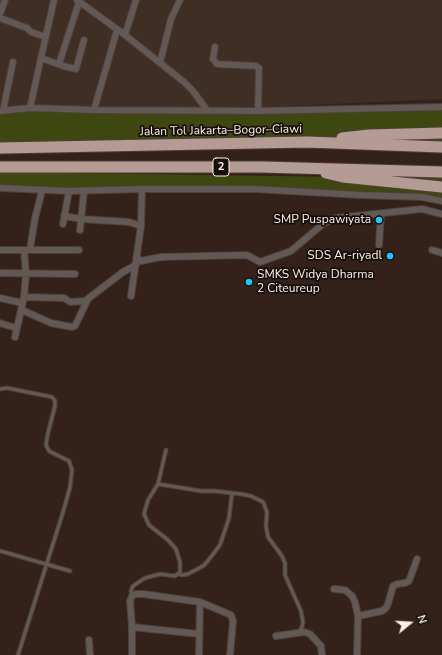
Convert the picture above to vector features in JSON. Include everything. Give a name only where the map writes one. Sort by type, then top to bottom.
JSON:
[{"type":"highway","points":[[307,142],[369,135],[442,133]]},
{"type":"highway","name":"Jalan Tol Jakarta–Bogor–Ciawi","points":[[0,148],[307,142],[442,147]]},
{"type":"highway","name":"2","points":[[0,167],[262,167],[442,172]]},
{"type":"highway","points":[[308,168],[343,177],[442,187]]},
{"type":"street","points":[[0,14],[5,0]]},
{"type":"street","points":[[30,108],[54,0]]},
{"type":"street","points":[[125,35],[136,0]]},
{"type":"street","points":[[160,63],[171,19],[180,0]]},
{"type":"street","points":[[59,64],[78,1],[125,35],[184,82],[193,91],[206,110]]},
{"type":"street","points":[[0,18],[27,28],[31,32],[46,36]]},
{"type":"street","points":[[94,110],[117,30]]},
{"type":"street","points":[[41,58],[76,68],[84,40]]},
{"type":"street","points":[[215,47],[213,59],[217,64],[256,66],[259,68],[258,111]]},
{"type":"street","points":[[13,62],[2,111],[30,108],[258,111],[442,107]]},
{"type":"street","points":[[0,188],[69,191],[142,189],[256,189],[422,197],[442,201]]},
{"type":"street","points":[[132,296],[141,226],[142,189]]},
{"type":"street","points":[[15,337],[18,318],[22,310],[27,249],[42,190]]},
{"type":"street","points":[[63,224],[69,191]]},
{"type":"street","points":[[80,230],[84,191]]},
{"type":"street","points":[[422,197],[422,209]]},
{"type":"street","points":[[138,258],[141,260],[161,257],[247,255],[260,262],[291,251],[332,219],[422,209],[442,214]]},
{"type":"street","points":[[379,245],[382,214]]},
{"type":"street","points":[[64,216],[81,219],[129,222],[141,226]]},
{"type":"street","points":[[0,250],[79,250]]},
{"type":"street","points":[[432,250],[442,254]]},
{"type":"street","points":[[0,298],[23,300],[64,298],[70,302],[82,302],[88,299],[104,285],[136,265]]},
{"type":"street","points":[[0,273],[75,274]]},
{"type":"street","points":[[22,310],[51,323],[72,327],[75,326],[88,299]]},
{"type":"street","points":[[0,323],[16,328]]},
{"type":"street","points":[[358,616],[382,611],[386,608],[393,586],[409,581],[417,559]]},
{"type":"street","points":[[334,590],[345,590],[352,596],[355,602],[358,616],[357,655]]},
{"type":"street","points":[[132,655],[130,601],[132,596],[136,594],[143,594],[200,602],[232,616],[233,620],[230,655]]},
{"type":"street","points":[[199,655],[200,602]]},
{"type":"street","points":[[132,627],[199,634]]},
{"type":"street","points":[[276,636],[304,632],[314,638],[321,646],[322,655]]},
{"type":"street","points":[[89,640],[90,655]]},
{"type":"lane","points":[[0,389],[7,388],[50,396],[54,399],[56,404],[46,445],[50,452],[69,461],[72,470],[70,487],[64,509],[18,655]]},
{"type":"lane","points":[[166,450],[158,484],[144,511],[144,517],[149,525],[168,540],[176,549],[180,562],[179,574]]},
{"type":"lane","points":[[158,484],[202,491],[251,496],[261,501],[267,512],[266,526],[268,537],[282,556],[285,564],[285,575],[301,611],[303,622],[299,633]]},
{"type":"lane","points":[[132,596],[131,591],[133,586],[145,578],[156,574],[173,576],[188,574],[203,566],[207,562],[220,545],[228,525],[232,493]]},
{"type":"lane","points":[[0,551],[70,571]]},
{"type":"shaded area","points":[[0,0],[442,0],[442,99],[0,119]]},
{"type":"green space","points":[[442,107],[442,147],[307,142],[0,148],[0,110]]},
{"type":"green space","points":[[0,172],[343,177],[442,172],[442,201],[210,188],[0,188]]},
{"type":"place","name":"SMP Puspawiyata","points":[[379,220]]},
{"type":"place","name":"SDS Ar-riyadl","points":[[390,256]]},
{"type":"place","name":"SMKS Widya Dharma 2 Citeureup","points":[[249,282]]}]
